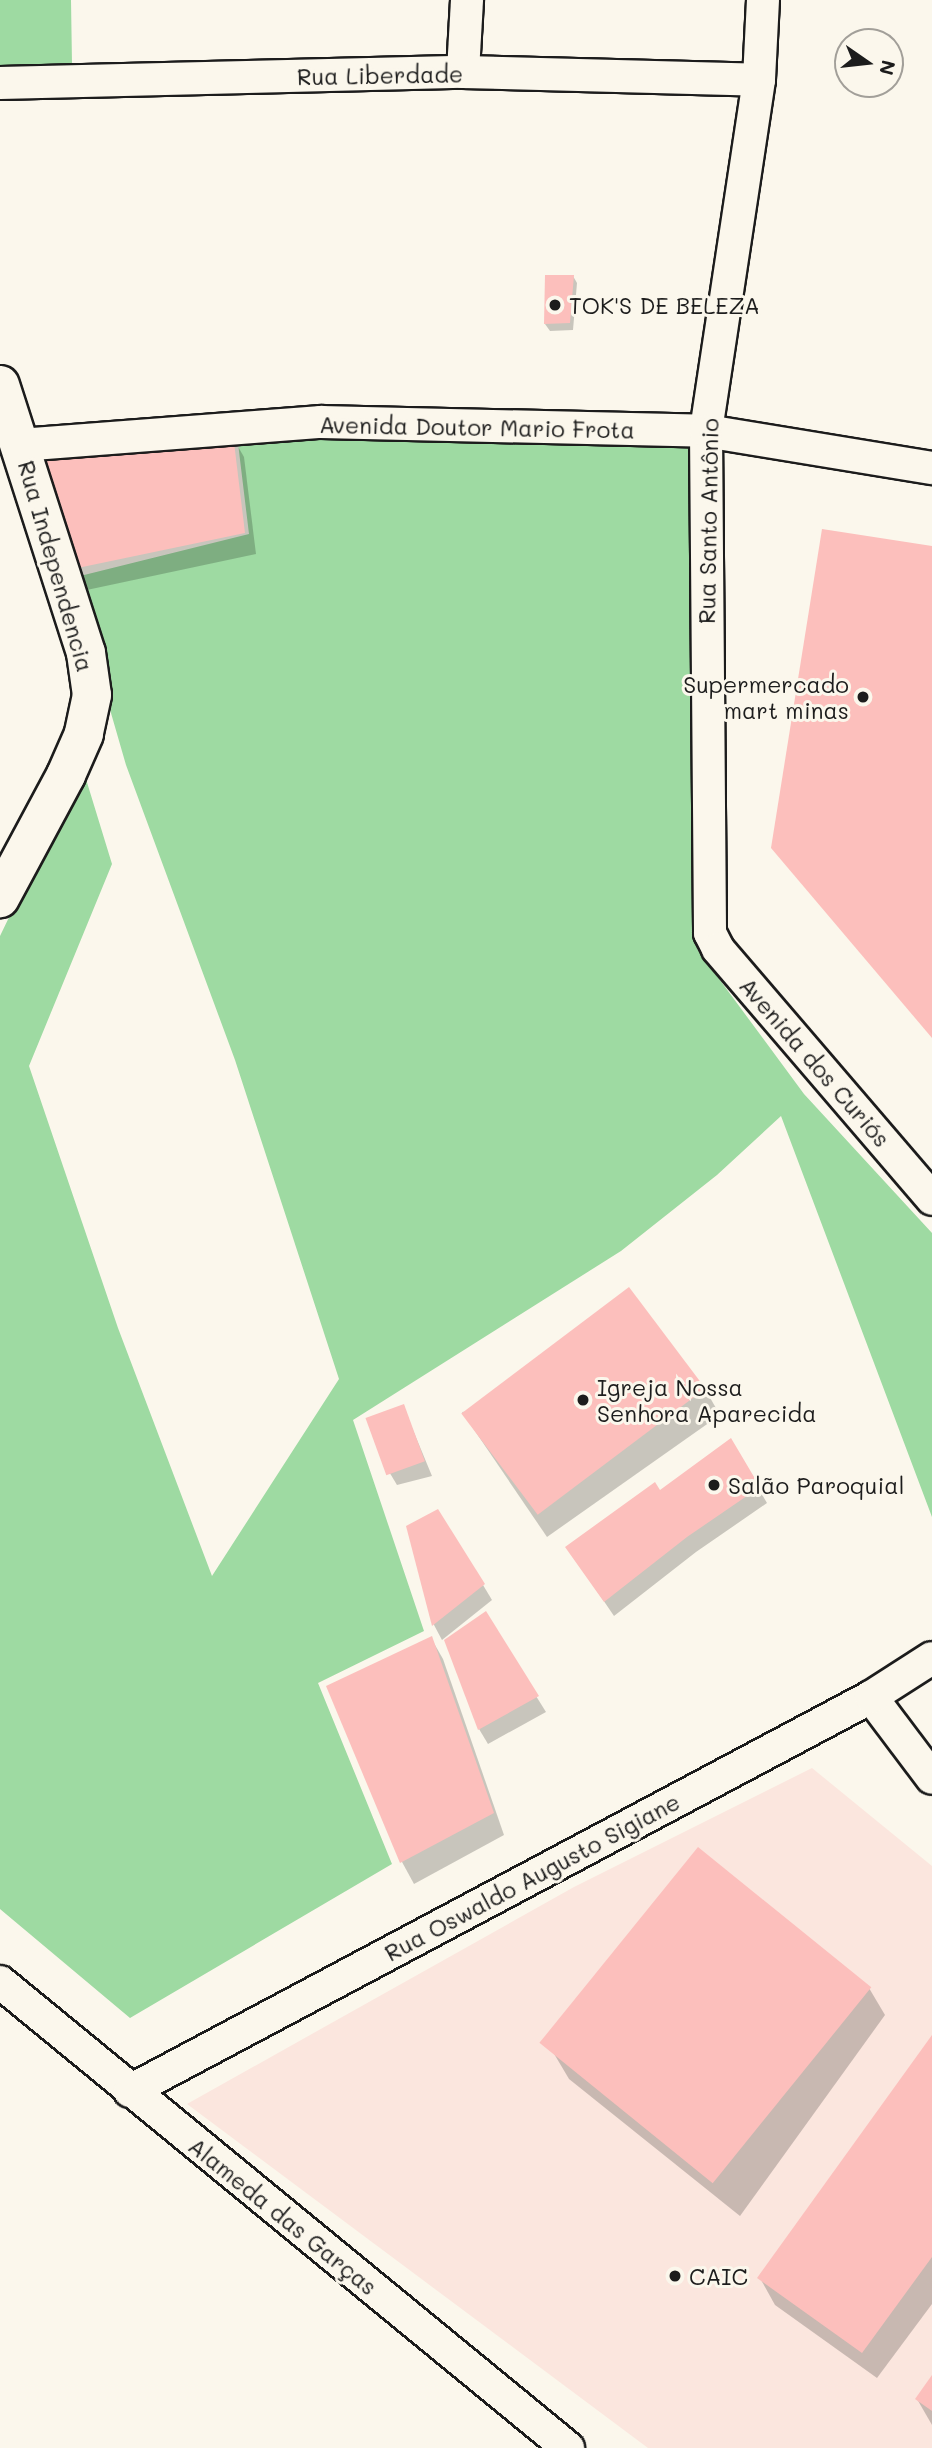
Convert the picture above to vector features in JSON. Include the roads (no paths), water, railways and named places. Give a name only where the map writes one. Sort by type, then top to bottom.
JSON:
[{"type":"street","points":[[463,72],[467,0]]},
{"type":"street","name":"Rua Santo Antônio","points":[[709,919],[706,431],[759,80],[763,0]]},
{"type":"street","name":"Rua Liberdade","points":[[0,83],[463,72],[759,80]]},
{"type":"street","name":"Rua Independencia","points":[[0,385],[86,653],[92,695],[84,734],[66,775],[0,898]]},
{"type":"street","name":"Avenida Doutor Mario Frota","points":[[20,445],[321,422],[706,431],[932,468]]},
{"type":"street","name":"Avenida dos Curiós","points":[[709,919],[710,933],[718,949],[932,1199]]},
{"type":"street","name":"Rua Oswaldo Augusto Sigiane","points":[[130,2091],[871,1697],[932,1658]]},
{"type":"street","points":[[871,1697],[932,1778]]},
{"type":"street","name":"Alameda das Garças","points":[[0,1982],[568,2448]]},
{"type":"place","name":"TOK'S DE BELEZA","points":[[555,305]]},
{"type":"place","name":"Supermercado mart minas","points":[[863,697]]},
{"type":"place","name":"Igreja Nossa Senhora Aparecida","points":[[583,1400]]},
{"type":"place","name":"Salão Paroquial","points":[[714,1485]]},
{"type":"place","name":"CAIC","points":[[675,2276]]}]
